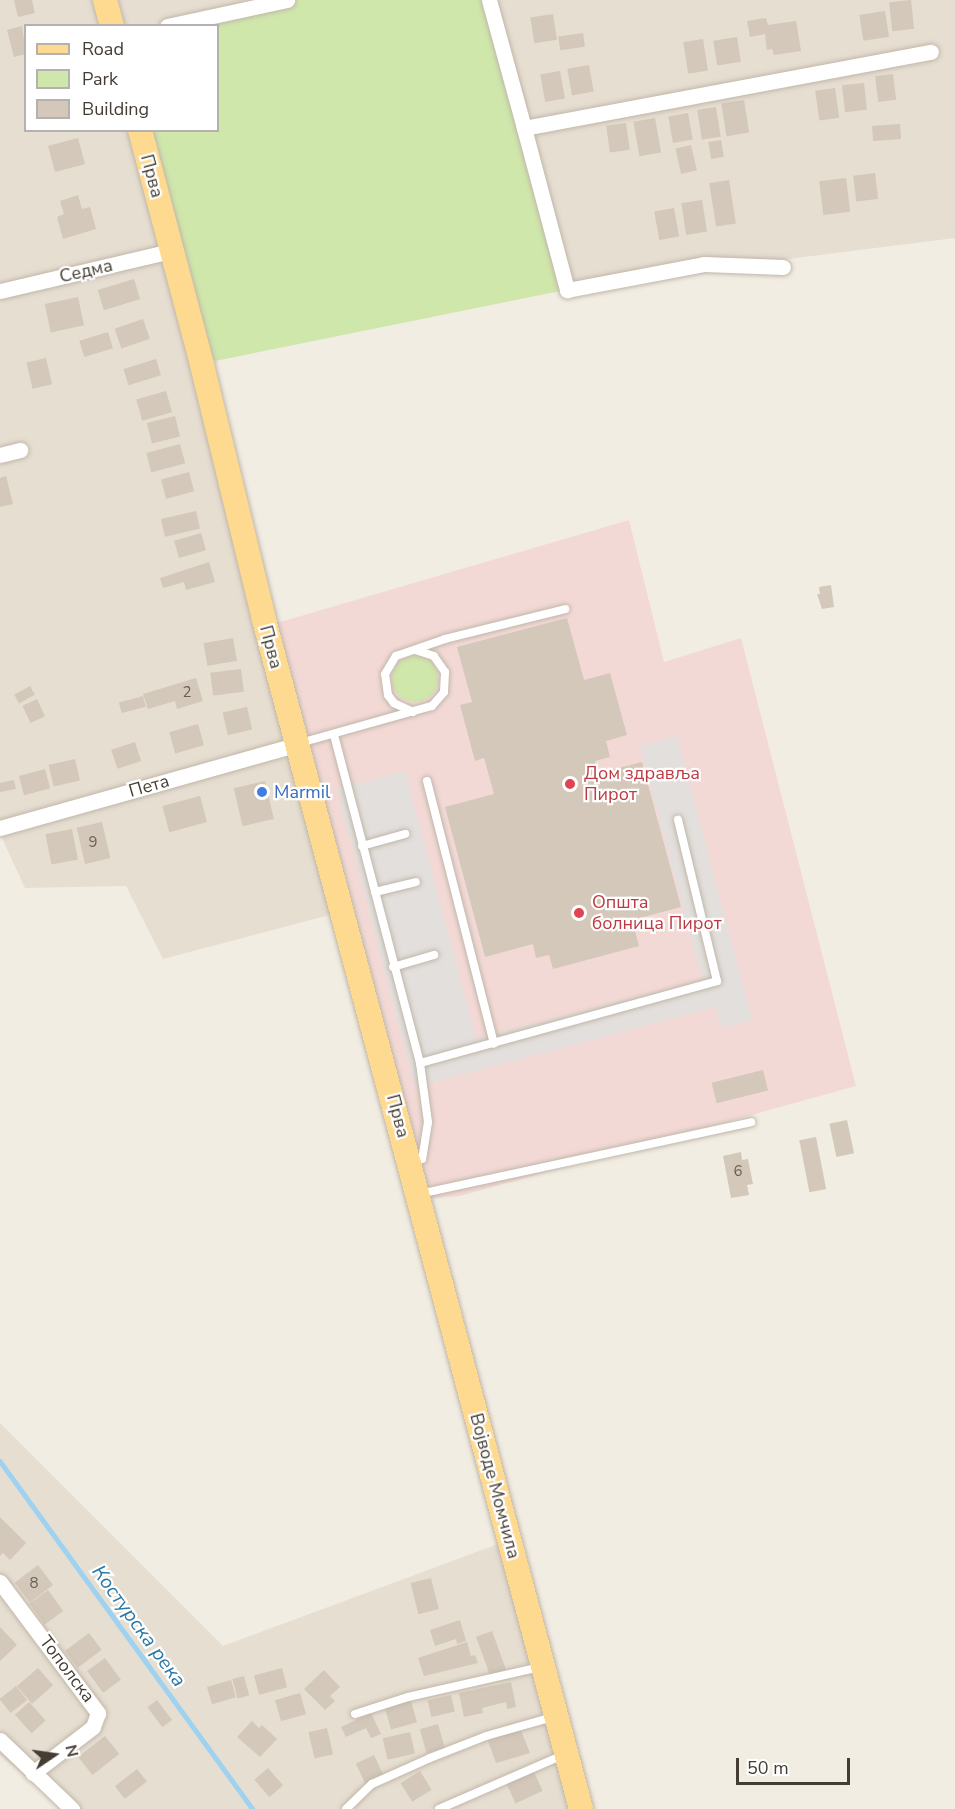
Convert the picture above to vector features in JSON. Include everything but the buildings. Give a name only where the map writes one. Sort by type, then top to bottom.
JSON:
[{"type":"main road","points":[[105,0],[111,24]]},
{"type":"main road","name":"Прва","points":[[141,132],[298,744],[410,1162]]},
{"type":"main road","name":"Војводе Момчила","points":[[410,1162],[581,1809]]},
{"type":"street","points":[[176,24],[287,0]]},
{"type":"street","points":[[489,0],[567,290],[704,264],[783,267]]},
{"type":"street","points":[[524,128],[931,52]]},
{"type":"street","name":"Седма","points":[[0,291],[171,250]]},
{"type":"street","points":[[0,455],[20,450]]},
{"type":"street","name":"Пета","points":[[1,826],[298,744]]},
{"type":"street","name":"Тополска","points":[[0,1582],[98,1713],[93,1727],[33,1773]]},
{"type":"street","points":[[0,1740],[72,1809]]},
{"type":"lane","points":[[413,711],[394,703],[388,695],[385,674],[396,656],[445,639],[565,609]]},
{"type":"lane","points":[[298,744],[423,710],[439,700],[446,682],[445,672],[434,656],[416,650]]},
{"type":"lane","points":[[334,735],[420,1063],[428,1110],[427,1134],[422,1159],[410,1162]]},
{"type":"lane","points":[[427,781],[494,1044]]},
{"type":"lane","points":[[420,1063],[717,981],[678,820]]},
{"type":"lane","points":[[362,846],[405,834]]},
{"type":"lane","points":[[375,892],[416,882]]},
{"type":"lane","points":[[393,967],[434,955]]},
{"type":"lane","points":[[418,1195],[751,1122]]},
{"type":"lane","points":[[355,1714],[419,1694],[542,1667]]},
{"type":"lane","points":[[346,1809],[372,1784],[429,1758],[486,1736],[556,1717]]},
{"type":"lane","points":[[439,1809],[567,1753]]},
{"type":"shaded area","points":[[0,0],[322,0],[201,24],[24,24],[24,132],[128,132],[337,913],[163,959],[126,886],[25,888],[0,834]]},
{"type":"shaded area","points":[[476,0],[955,0],[955,238],[780,260],[563,298]]},
{"type":"shaded area","name":"Општа болница Пирот","points":[[629,520],[664,662],[741,638],[856,1086],[460,1196],[421,1199],[270,625]]},
{"type":"shaded area","points":[[677,736],[752,1020],[721,1028],[716,1007],[415,1087],[337,789],[405,771],[476,1039],[702,980],[640,746]]},
{"type":"shaded area","points":[[0,1423],[223,1646],[506,1541],[568,1809],[64,1809],[0,1755]]},
{"type":"green space","points":[[300,0],[491,0],[575,288],[200,364],[135,132],[219,132],[219,24],[183,24]]},
{"type":"green space","points":[[415,656],[431,663],[438,679],[431,695],[415,702],[399,695],[392,679],[399,663]]},
{"type":"waterway","name":"Костурска река","points":[[0,1461],[253,1809]]},
{"type":"place","name":"Дом здравља Пирот","points":[[570,784]]},
{"type":"place","name":"Marmil","points":[[262,792]]},
{"type":"place","name":"Општа болница Пирот","points":[[579,913]]}]
